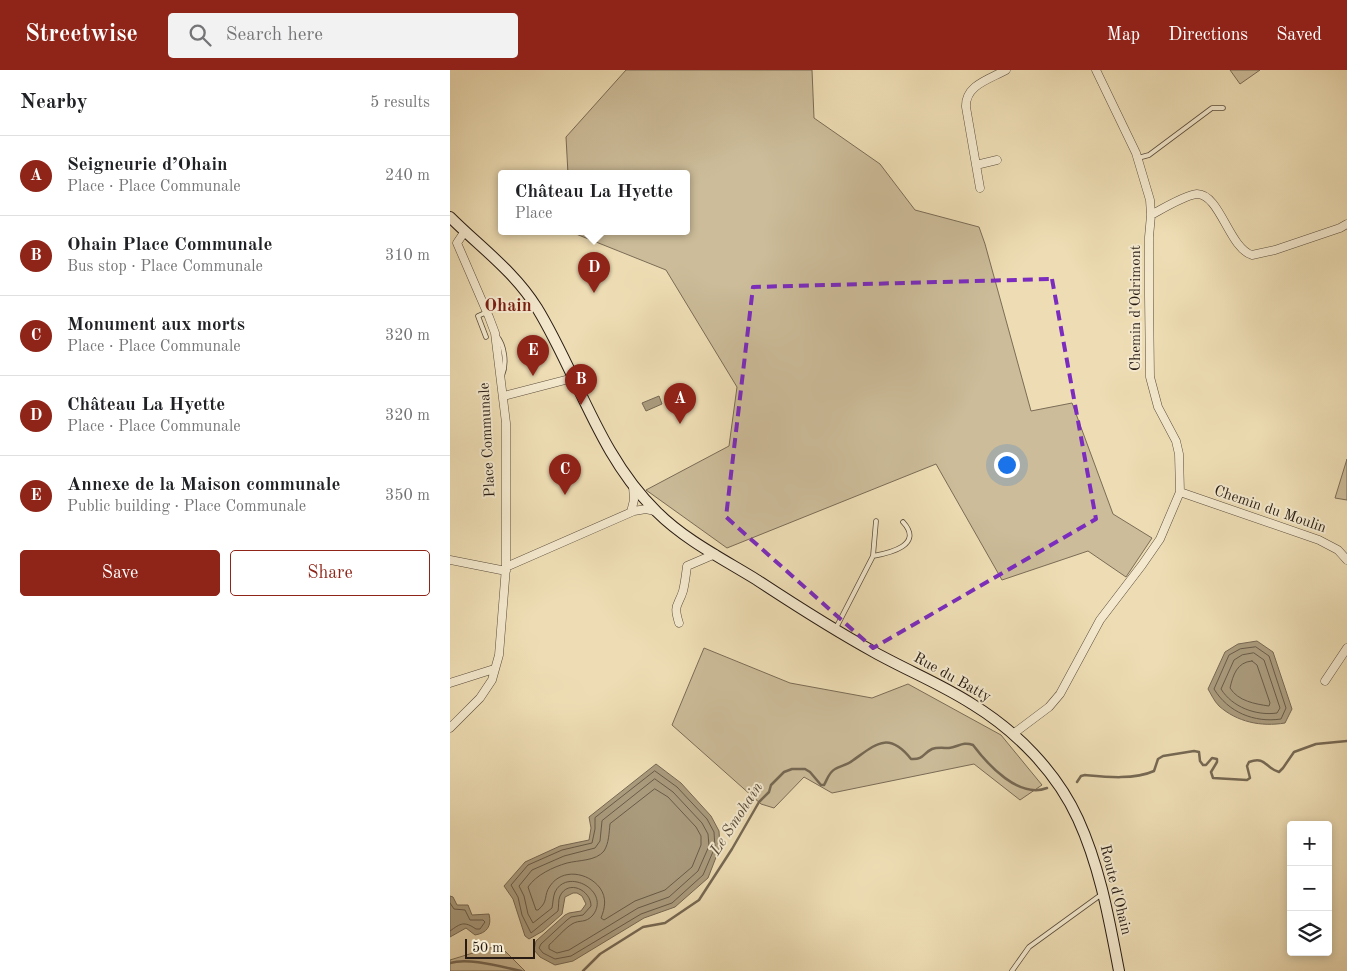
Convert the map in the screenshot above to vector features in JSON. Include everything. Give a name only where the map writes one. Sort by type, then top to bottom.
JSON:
[{"type":"main road","points":[[450,217],[500,263],[522,287],[537,308],[611,454],[655,511]]},
{"type":"main road","name":"Rue du Batty","points":[[655,511],[715,554],[835,630],[891,662],[970,702],[1013,734],[1039,760],[1058,785],[1077,817]]},
{"type":"main road","name":"Route d'Ohain","points":[[1077,817],[1096,864],[1119,971]]},
{"type":"street","points":[[980,188],[966,98],[972,89],[1006,70]]},
{"type":"street","name":"Chemin d'Odrimont","points":[[1013,734],[1049,706],[1060,694],[1100,620],[1160,539],[1180,492],[1180,454],[1176,441],[1158,407],[1150,377],[1148,274],[1150,200],[1138,158],[1096,70]]},
{"type":"street","points":[[976,165],[997,160]]},
{"type":"street","points":[[1151,215],[1192,195],[1202,195],[1211,201],[1242,250],[1252,256],[1275,250],[1347,224]]},
{"type":"street","name":"Place Communale","points":[[450,728],[469,710],[487,689],[492,680],[499,655],[506,569],[504,396],[495,333],[457,243],[465,231]]},
{"type":"street","points":[[504,396],[573,378]]},
{"type":"street","points":[[630,512],[634,500],[634,486]]},
{"type":"street","name":"Chemin du Moulin","points":[[1180,492],[1320,540],[1338,550],[1347,560]]},
{"type":"street","points":[[450,560],[506,569],[630,512],[646,509],[655,511]]},
{"type":"street","points":[[679,623],[676,606],[682,593],[687,566],[715,554]]},
{"type":"street","points":[[1325,681],[1347,648]]},
{"type":"street","points":[[450,683],[494,669]]},
{"type":"lane","points":[[1138,158],[1149,155],[1212,108],[1223,108]]},
{"type":"lane","points":[[486,337],[478,316],[487,312]]},
{"type":"lane","points":[[835,630],[873,556],[876,521]]},
{"type":"lane","points":[[873,556],[890,552],[906,544],[910,538],[910,533],[909,528],[903,522]]},
{"type":"lane","points":[[1012,971],[1029,947],[1103,893]]},
{"type":"highlighted area","points":[[1052,279],[1096,519],[873,648],[726,517],[753,287]]},
{"type":"shaded area","points":[[626,70],[812,70],[814,118],[880,164],[915,210],[979,227],[1031,411],[1072,403],[1113,514],[1152,538],[1126,577],[1088,551],[1002,580],[936,464],[727,548],[646,490],[729,446],[737,387],[666,270],[578,235],[690,235],[690,170],[568,170],[566,137]]},
{"type":"shaded area","points":[[1230,70],[1260,70],[1240,84]]},
{"type":"shaded area","points":[[1347,459],[1347,500],[1335,498]]},
{"type":"shaded area","points":[[704,648],[790,683],[872,698],[908,684],[1001,735],[1042,785],[1020,800],[974,764],[832,793],[804,777],[774,808],[761,804],[672,725]]},
{"type":"shaded area","points":[[499,945],[525,971],[450,971],[450,960]]},
{"type":"water","points":[[659,396],[662,404],[646,411],[642,403]]},
{"type":"water","points":[[1257,641],[1273,652],[1292,709],[1285,723],[1258,724],[1234,716],[1219,706],[1208,689],[1225,652],[1238,644]]},
{"type":"water","points":[[656,764],[681,783],[711,816],[719,831],[720,847],[708,878],[675,907],[644,918],[573,961],[555,965],[540,957],[534,950],[536,941],[565,915],[581,911],[586,904],[582,896],[573,893],[565,897],[562,914],[543,931],[529,939],[525,936],[513,899],[504,886],[525,862],[560,846],[589,840],[591,828],[589,817]]},
{"type":"water","points":[[450,896],[453,897],[457,905],[468,905],[472,915],[489,914],[490,922],[488,928],[483,933],[475,935],[466,928],[450,937]]},
{"type":"waterway","name":"Le Smohain","points":[[1077,782],[1081,776],[1085,775],[1120,777],[1146,774],[1154,771],[1158,759],[1163,756],[1194,751],[1199,752],[1200,761],[1203,765],[1206,765],[1212,758],[1217,759],[1211,772],[1213,778],[1247,780],[1250,778],[1247,766],[1249,762],[1259,760],[1279,772],[1294,752],[1316,744],[1347,741]]},
{"type":"waterway","name":"Le Smohain","points":[[583,971],[600,954],[643,927],[665,923],[699,900],[732,849],[759,802],[769,792],[771,785],[784,772],[792,769],[805,769],[821,785],[824,785],[833,770],[882,743],[895,745],[903,750],[911,759],[921,757],[934,748],[949,748],[966,744],[973,745],[987,762],[1015,785],[1036,790],[1047,788]]},
{"type":"waterway","name":"Le Smohain","points":[[450,963],[457,961],[475,962],[521,971]]},
{"type":"place","name":"Château La Hyette","points":[[594,293]]},
{"type":"place","name":"Annexe de la Maison communale","points":[[533,376]]},
{"type":"place","name":"Ohain Place Communale","points":[[581,405]]},
{"type":"place","name":"Seigneurie d’Ohain","points":[[680,424]]},
{"type":"place","name":"Monument aux morts","points":[[565,495]]},
{"type":"district","name":"Ohain","points":[[508,306]]}]
